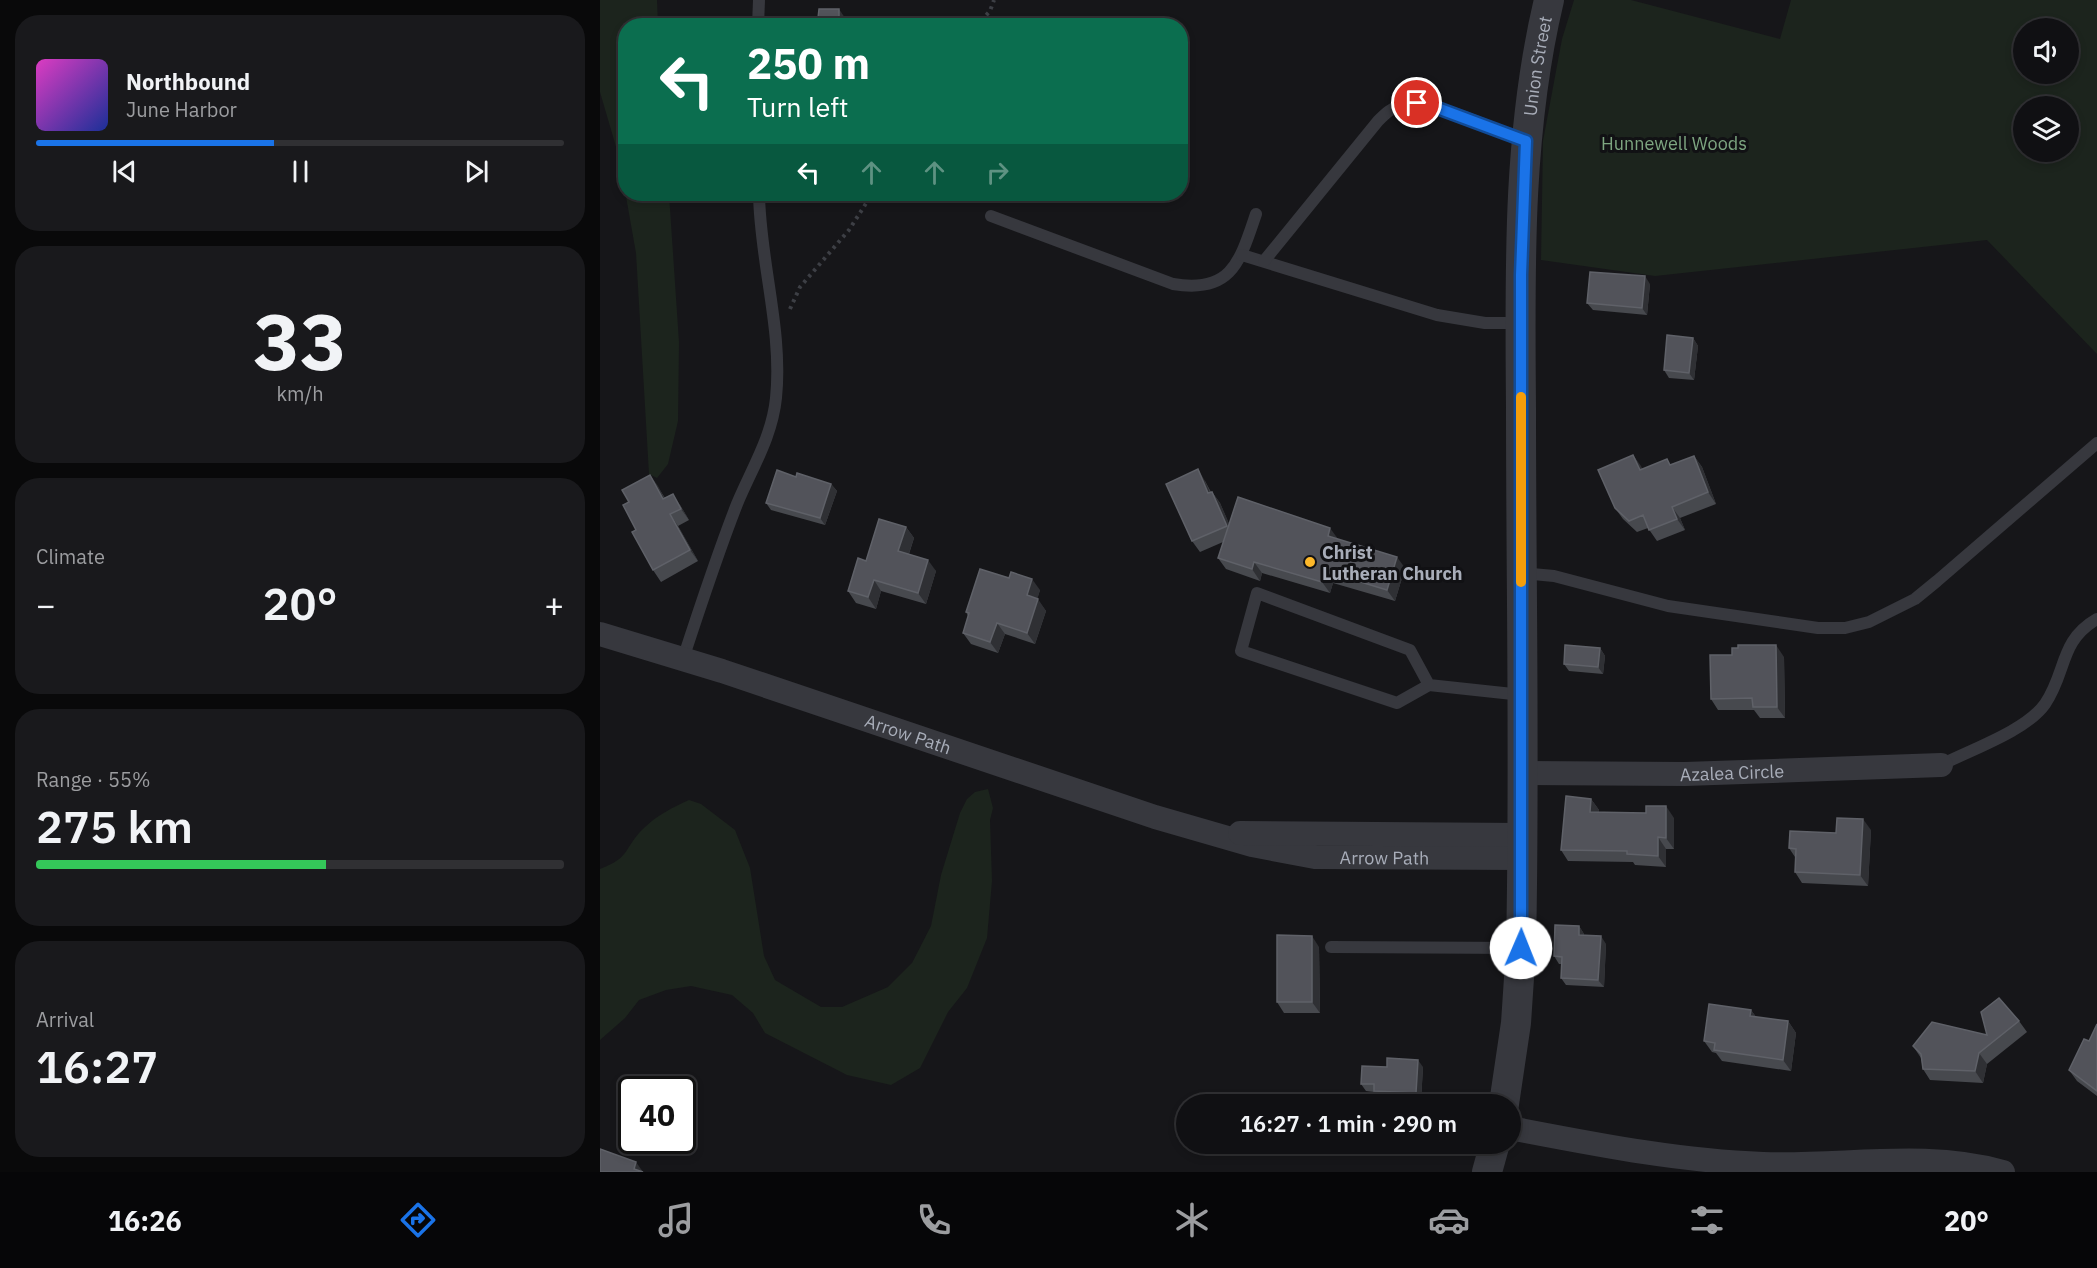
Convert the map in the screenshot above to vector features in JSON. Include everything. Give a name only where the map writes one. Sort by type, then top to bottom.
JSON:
[{"type":"street","name":"Union Street","points":[[1505,1094],[1516,1023],[1521,948],[1520,323],[1526,141],[1534,72],[1550,0]]},
{"type":"street","name":"Arrow Path","points":[[600,634],[683,659],[1155,817],[1252,845],[1315,857],[1522,846]]},
{"type":"street","name":"Azalea Circle","points":[[1522,773],[1685,774],[1941,765]]},
{"type":"street","points":[[1521,1130],[1655,1154],[1724,1162],[1830,1165],[1939,1160],[2003,1172]]},
{"type":"street","points":[[1487,1172],[1492,1154]]},
{"type":"lane","points":[[758,18],[759,0]]},
{"type":"lane","points":[[1264,261],[1378,121],[1389,110],[1402,104],[1432,106],[1526,141]]},
{"type":"lane","points":[[683,659],[722,544],[766,442],[772,420],[777,368],[775,334],[762,247],[759,201]]},
{"type":"lane","points":[[991,216],[1173,284],[1206,286],[1223,279],[1234,269],[1242,255],[1256,214]]},
{"type":"lane","points":[[1242,255],[1437,315],[1474,322],[1520,323]]},
{"type":"lane","points":[[1521,573],[1554,576],[1668,606],[1786,624],[1845,628],[1869,622],[1915,599],[2097,443]]},
{"type":"lane","points":[[1429,685],[1410,650],[1257,593],[1242,651],[1396,703],[1429,685],[1522,695]]},
{"type":"lane","points":[[1941,765],[2016,728],[2044,706],[2053,691],[2066,651],[2074,636],[2097,619]]},
{"type":"lane","points":[[1331,947],[1521,948]]},
{"type":"path","points":[[983,18],[990,11],[994,0]]},
{"type":"path","points":[[775,334],[800,287],[849,230],[868,201]]},
{"type":"green space","points":[[600,0],[657,0],[658,18],[618,18],[618,154],[600,92]]},
{"type":"green space","name":"Hunnewell Woods","points":[[1574,0],[1631,0],[1780,39],[1791,0],[2097,0],[2097,354],[1987,240],[1655,276],[1541,260],[1543,141],[1562,39]]},
{"type":"green space","points":[[627,201],[669,201],[679,342],[678,421],[668,464],[657,478],[649,474],[636,253]]},
{"type":"green space","points":[[988,789],[993,808],[990,820],[992,881],[987,938],[967,988],[948,1012],[920,1068],[891,1085],[847,1075],[765,1033],[753,1013],[732,995],[691,986],[666,990],[639,1000],[625,1018],[600,1040],[600,869],[622,856],[637,835],[659,816],[689,800],[701,804],[735,830],[750,868],[764,956],[775,980],[821,1007],[842,1007],[888,987],[912,963],[931,926],[941,875],[960,813],[967,799],[975,792]]},
{"type":"building","points":[[819,9],[839,9],[839,18],[818,18]]},
{"type":"building","points":[[1590,272],[1645,276],[1642,308],[1587,303]]},
{"type":"building","points":[[1667,335],[1693,338],[1689,373],[1664,370]]},
{"type":"building","points":[[1633,455],[1640,470],[1667,459],[1670,465],[1694,456],[1708,492],[1672,507],[1677,519],[1649,530],[1643,515],[1629,521],[1615,508],[1598,470]]},
{"type":"building","points":[[1198,469],[1208,493],[1212,492],[1227,526],[1192,541],[1166,484]]},
{"type":"building","points":[[777,470],[796,477],[797,473],[831,484],[820,518],[766,503]]},
{"type":"building","points":[[650,475],[663,499],[673,494],[681,509],[670,514],[690,550],[653,570],[632,532],[636,530],[623,505],[629,502],[622,490]]},
{"type":"building","points":[[1238,497],[1330,528],[1328,536],[1397,557],[1387,590],[1325,571],[1322,582],[1254,562],[1252,569],[1218,558]]},
{"type":"building","points":[[879,519],[906,527],[898,551],[928,560],[918,593],[874,580],[868,597],[848,591],[858,558],[866,561]]},
{"type":"building","points":[[980,569],[1009,578],[1011,572],[1032,579],[1027,595],[1038,599],[1027,633],[997,623],[990,642],[963,633],[969,613],[966,612]]},
{"type":"building","points":[[1565,645],[1600,648],[1598,667],[1564,664]]},
{"type":"building","points":[[1738,645],[1776,645],[1777,707],[1753,707],[1752,698],[1711,699],[1710,655],[1732,655],[1732,648],[1738,648]]},
{"type":"building","points":[[1566,796],[1591,799],[1590,812],[1646,813],[1646,806],[1666,806],[1666,838],[1658,837],[1658,856],[1627,854],[1627,851],[1561,850]]},
{"type":"building","points":[[1837,818],[1863,819],[1860,875],[1795,872],[1796,849],[1789,848],[1790,831],[1836,833]]},
{"type":"building","points":[[1555,925],[1579,926],[1579,935],[1601,936],[1598,980],[1561,978],[1562,957],[1554,956]]},
{"type":"building","points":[[1277,935],[1312,936],[1312,1002],[1277,1002]]},
{"type":"building","points":[[1999,998],[2019,1021],[1979,1053],[1975,1071],[1923,1069],[1921,1054],[1913,1046],[1932,1022],[1987,1035],[1981,1012]]},
{"type":"building","points":[[1709,1004],[1751,1010],[1750,1016],[1788,1021],[1783,1060],[1714,1050],[1715,1043],[1704,1041]]},
{"type":"building","points":[[2097,1024],[2097,1091],[2069,1070],[2084,1039],[2089,1041]]},
{"type":"building","points":[[1387,1058],[1418,1060],[1416,1093],[1374,1091],[1374,1084],[1361,1084],[1362,1066],[1387,1067]]},
{"type":"building","points":[[600,1149],[636,1162],[634,1169],[643,1172],[600,1172]]},
{"type":"slow traffic","points":[[1521,397],[1521,582]]},
{"type":"place","name":"Christ Lutheran Church","points":[[1310,562]]},
{"type":"route","points":[[1417,103],[1432,106],[1526,141],[1521,275],[1521,948]]}]
